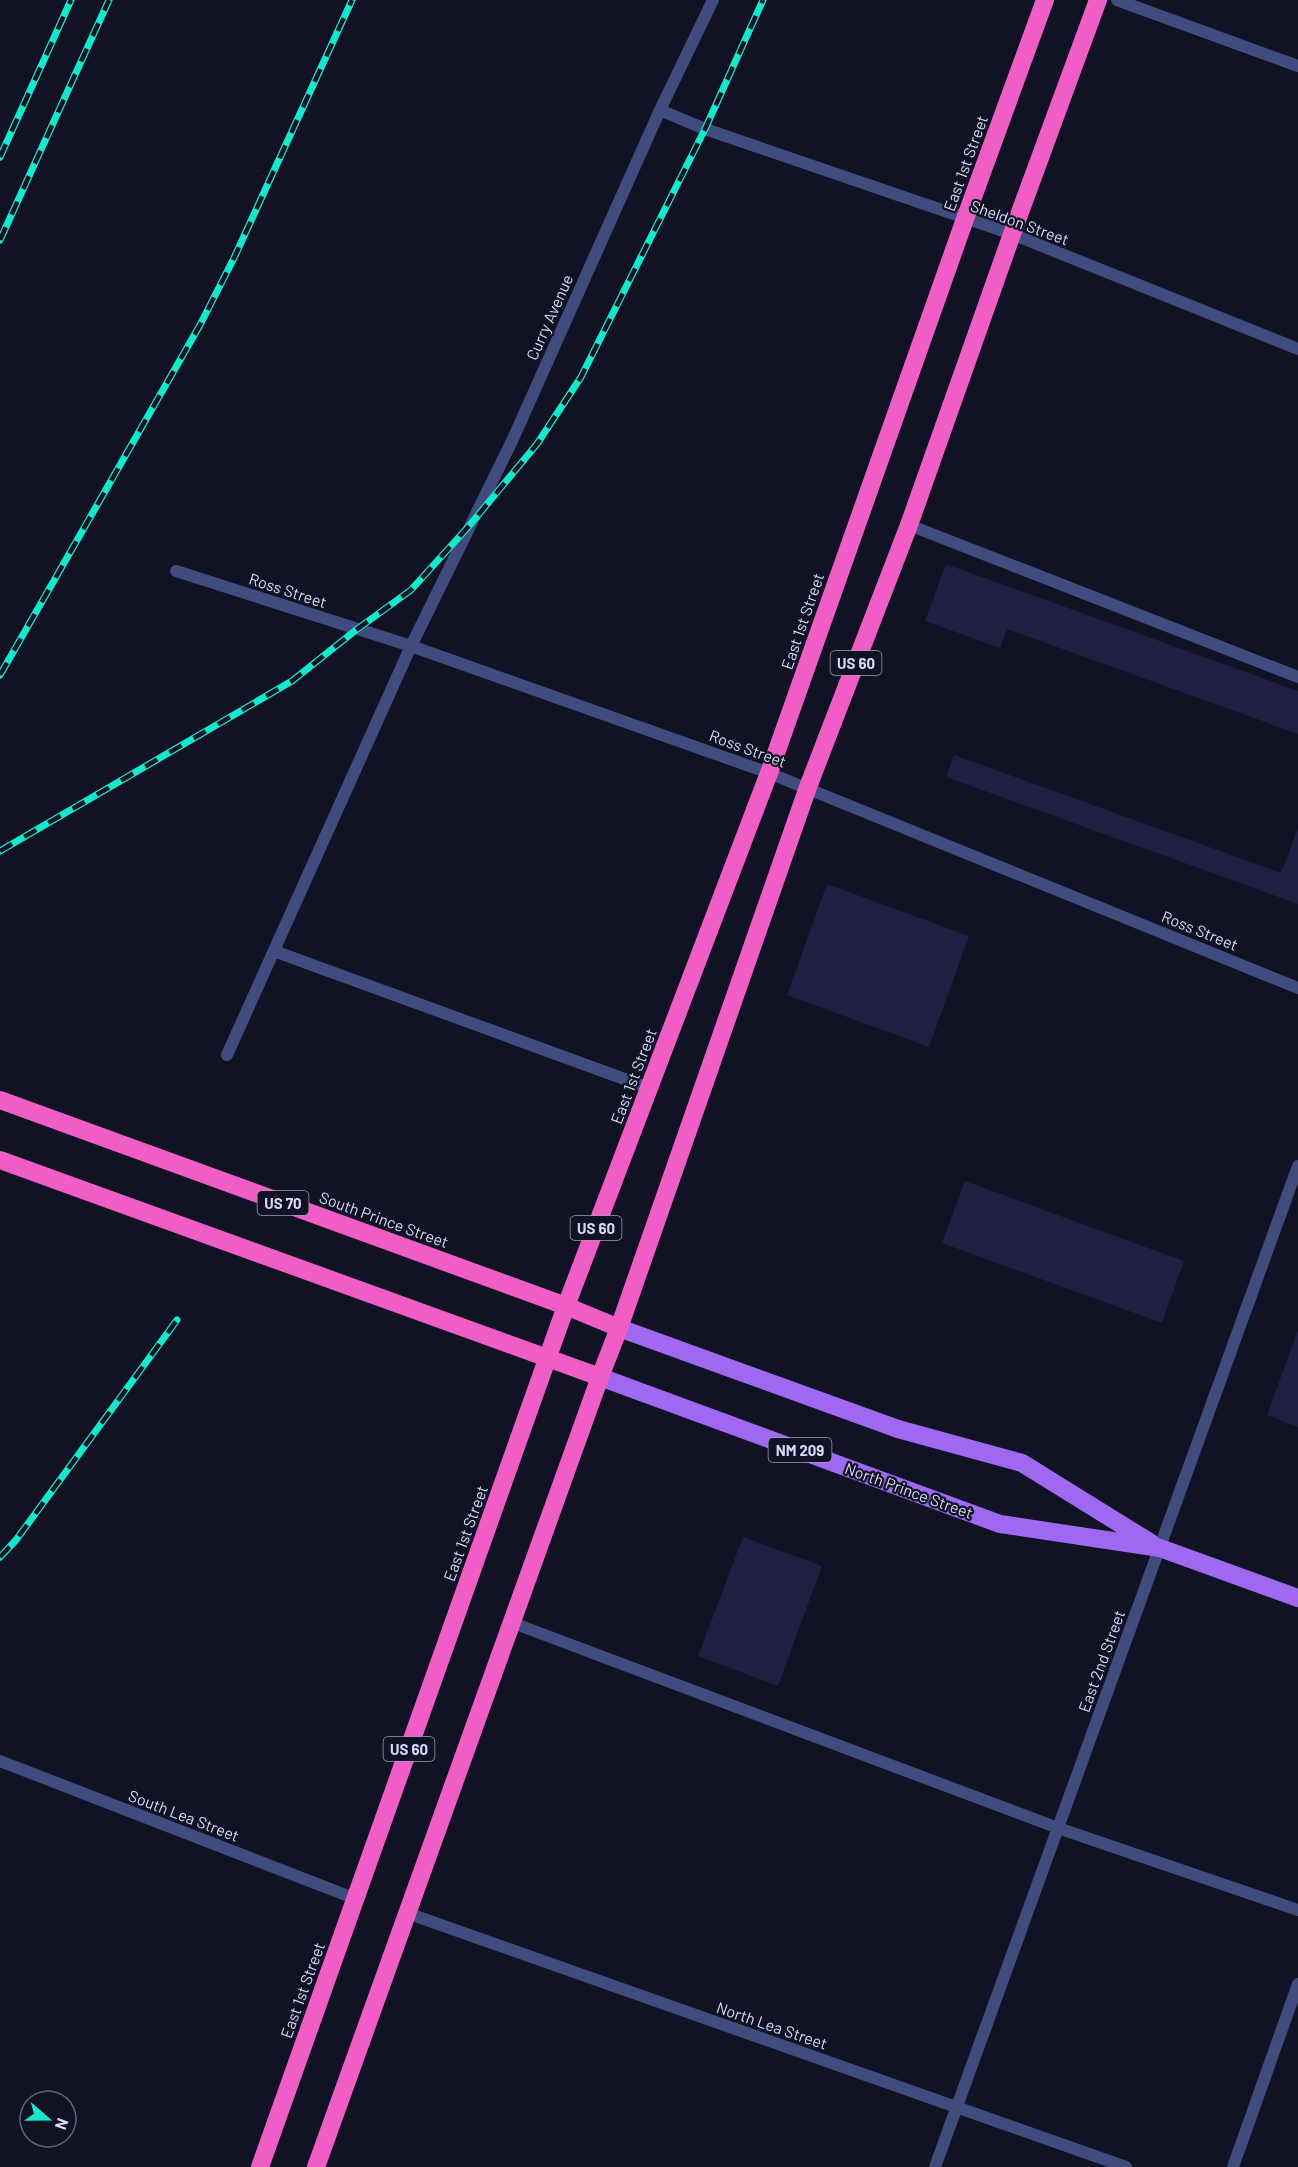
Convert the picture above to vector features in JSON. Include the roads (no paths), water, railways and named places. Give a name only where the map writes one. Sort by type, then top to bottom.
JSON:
[{"type":"highway","name":"East 1st Street","points":[[260,2167],[566,1306],[769,773],[964,219],[1045,0]]},
{"type":"highway","name":"US 60","points":[[316,2167],[619,1328],[808,787],[909,525],[1098,0]]},
{"type":"highway","name":"South Prince Street","points":[[0,1101],[566,1306],[619,1328]]},
{"type":"highway","points":[[0,1160],[600,1377]]},
{"type":"main road","name":"North Prince Street","points":[[619,1328],[898,1429],[1022,1463],[1160,1548]]},
{"type":"main road","name":"North Prince Street","points":[[600,1377],[1000,1524],[1160,1548],[1298,1598]]},
{"type":"street","name":"Curry Avenue","points":[[227,1055],[411,645],[512,441],[660,110],[713,0]]},
{"type":"street","points":[[1117,0],[1298,66]]},
{"type":"street","name":"Sheldon Street","points":[[660,110],[705,129],[1012,234],[1298,349]]},
{"type":"street","points":[[909,525],[1298,677]]},
{"type":"street","name":"Ross Street","points":[[176,571],[411,645],[808,787],[1298,988]]},
{"type":"street","points":[[274,951],[649,1088]]},
{"type":"street","name":"East 2nd Street","points":[[935,2167],[1298,1166]]},
{"type":"street","points":[[513,1623],[1058,1828],[1298,1910]]},
{"type":"street","name":"South Lea Street","points":[[0,1761],[356,1899]]},
{"type":"street","name":"North Lea Street","points":[[407,1913],[1126,2167]]},
{"type":"street","points":[[1233,2167],[1298,1984]]},
{"type":"railway","points":[[0,157],[71,0]]},
{"type":"railway","points":[[0,240],[109,0]]},
{"type":"railway","points":[[0,675],[200,325],[234,258],[352,0]]},
{"type":"railway","points":[[0,851],[292,681],[411,590],[469,526],[537,444],[581,377],[705,129],[763,0]]},
{"type":"railway","points":[[0,1557],[16,1540],[177,1320]]}]
